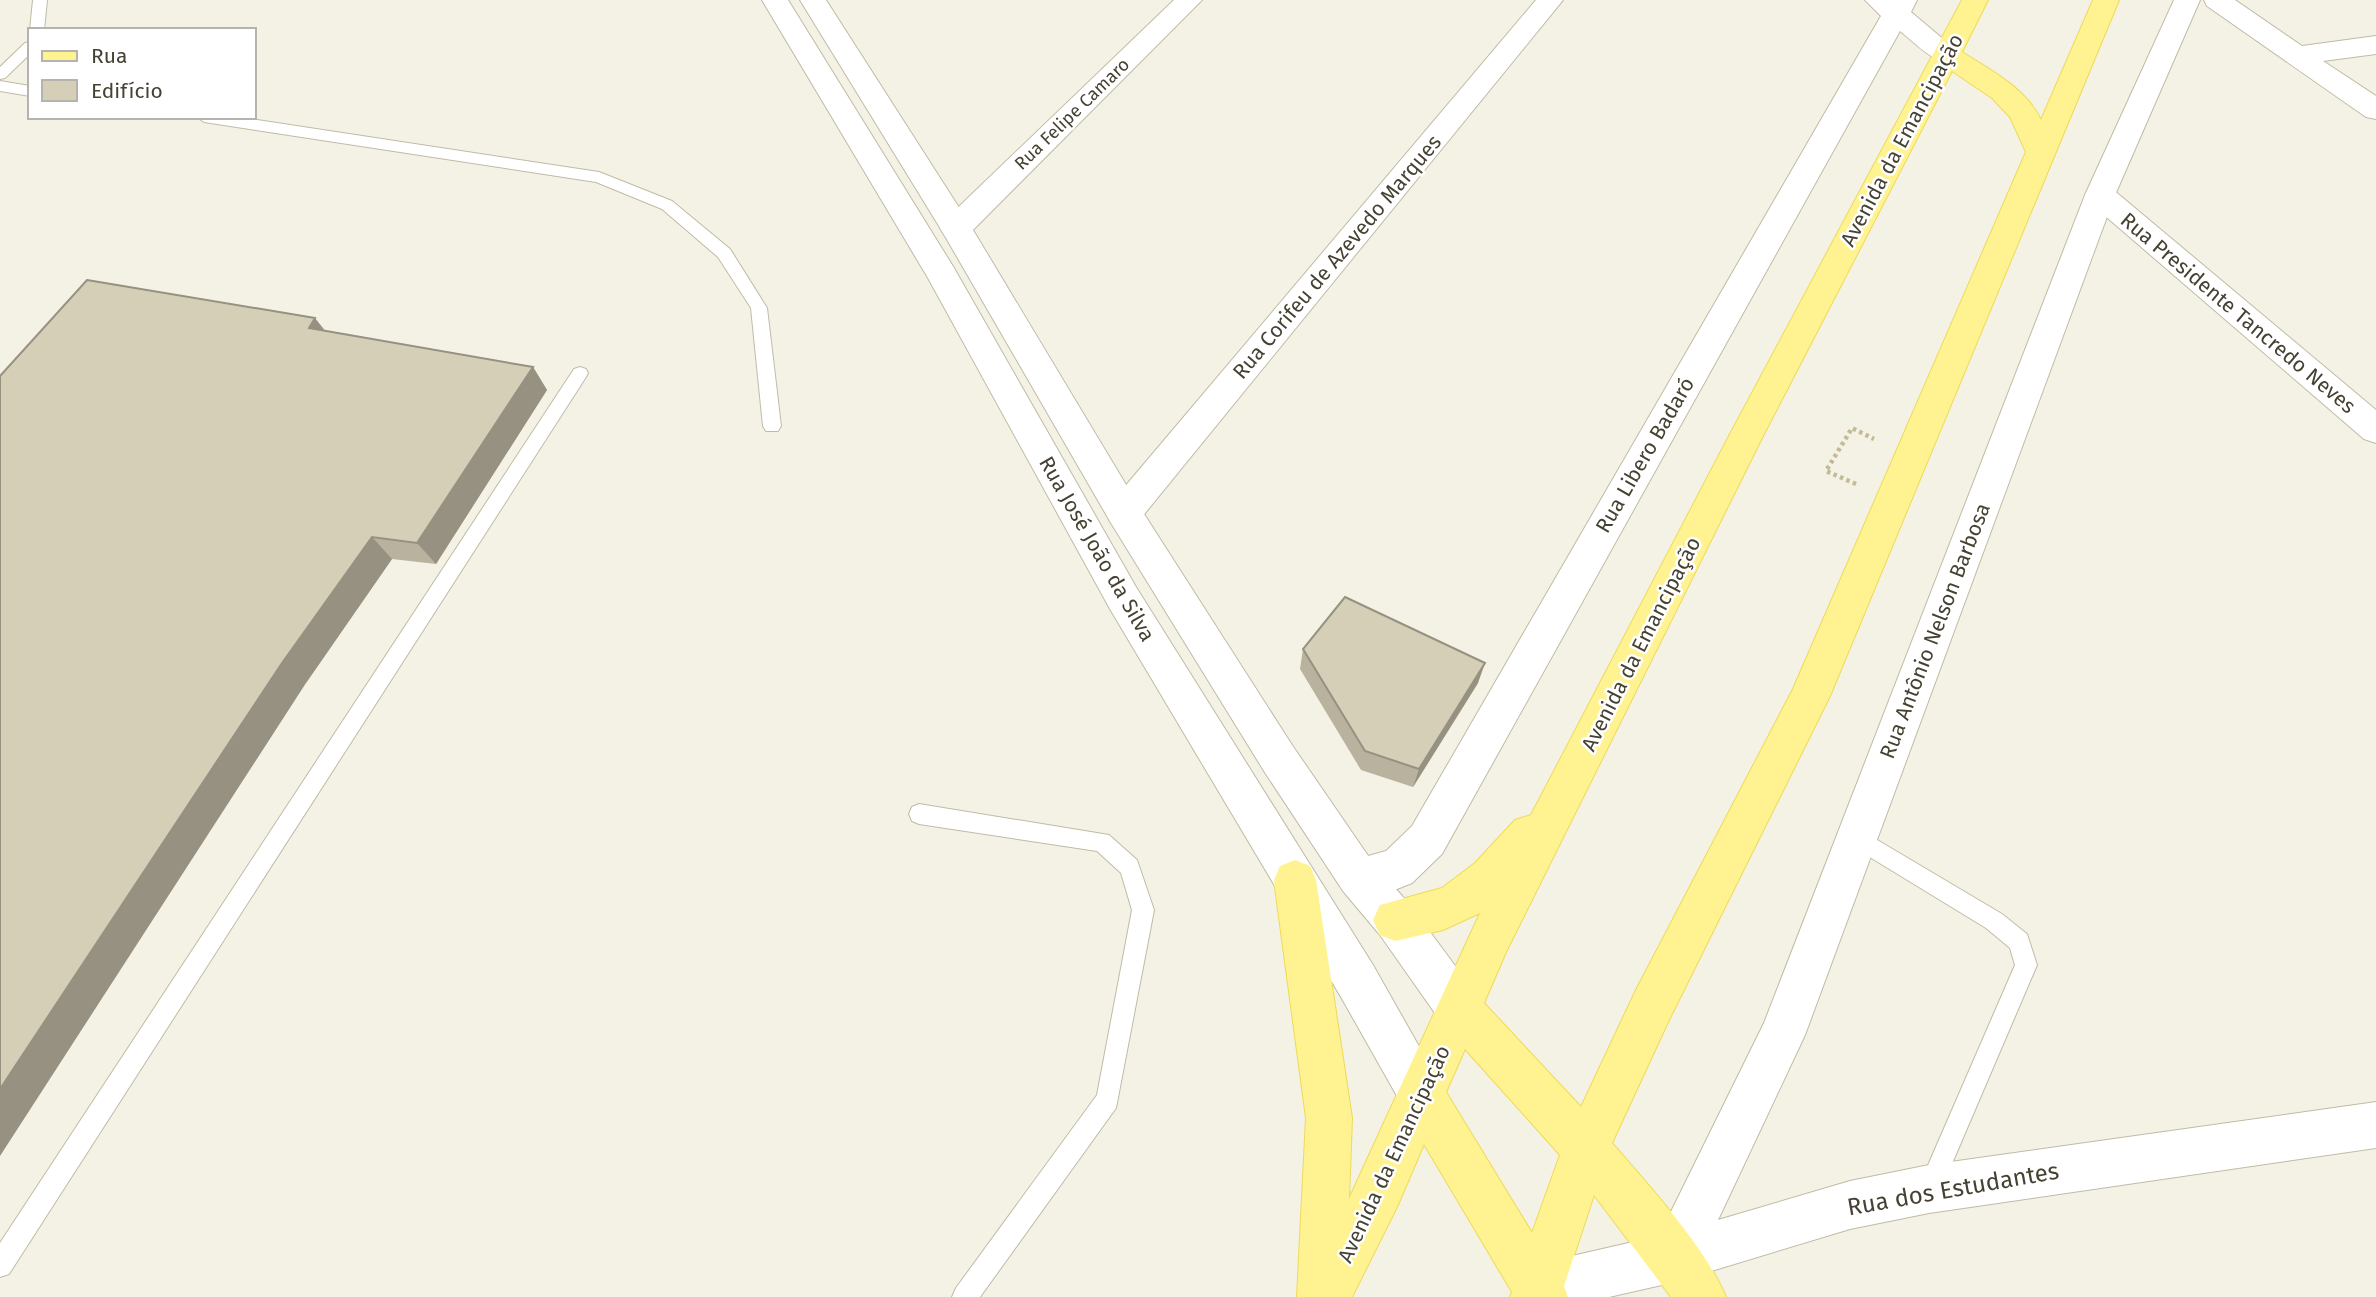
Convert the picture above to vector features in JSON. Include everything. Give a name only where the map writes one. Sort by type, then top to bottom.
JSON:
[{"type":"main road","name":"Avenida da Emancipação","points":[[1323,1297],[1380,1190],[1491,937],[1746,436],[1975,0]]},
{"type":"main road","points":[[1538,1294],[1586,1148],[1652,1006],[1810,696],[2106,0]]},
{"type":"main road","points":[[1948,55],[2002,92],[2023,113],[2042,154]]},
{"type":"main road","points":[[1395,920],[1444,909],[1462,901],[1499,867],[1558,804]]},
{"type":"main road","points":[[1295,880],[1329,1118],[1323,1297]]},
{"type":"main road","points":[[1460,1010],[1586,1148],[1675,1257],[1701,1297]]},
{"type":"main road","points":[[1422,1096],[1538,1294]]},
{"type":"street","name":"Rua José João da Silva","points":[[775,0],[943,276],[1123,598],[1357,981],[1422,1096]]},
{"type":"street","name":"Rua José João da Silva","points":[[813,0],[956,228],[1124,513],[1278,758],[1358,877],[1395,920],[1460,1010]]},
{"type":"street","name":"Rua Felipe Camaro","points":[[956,228],[1189,0]]},
{"type":"street","name":"Rua Corifeu de Azevedo Marques","points":[[1124,513],[1550,0]]},
{"type":"street","name":"Rua Antônio Nelson Barbosa","points":[[1675,1257],[1782,1035],[2100,195],[2187,0]]},
{"type":"street","points":[[2217,0],[2376,110]]},
{"type":"street","points":[[1893,5],[1948,55]]},
{"type":"street","name":"Rua Libero Badaró","points":[[1358,877],[1397,869],[1427,840],[1893,5]]},
{"type":"street","points":[[2300,55],[2376,45]]},
{"type":"street","name":"Rua Presidente Tancredo Neves","points":[[2100,195],[2376,430]]},
{"type":"street","name":"Rua dos Estudantes","points":[[1538,1294],[1850,1205],[1929,1189],[2376,1125]]},
{"type":"lane","points":[[37,28],[40,0]]},
{"type":"lane","points":[[0,75],[28,48]]},
{"type":"lane","points":[[0,86],[28,91]]},
{"type":"lane","points":[[217,119],[599,177],[667,205],[724,253],[759,308],[772,426]]},
{"type":"lane","points":[[0,1265],[580,373]]},
{"type":"lane","points":[[919,814],[1102,842],[1130,867],[1143,910],[1108,1100],[965,1297]]},
{"type":"lane","points":[[1857,838],[1994,921],[2019,942],[2026,965],[1929,1189]]},
{"type":"path","points":[[1826,471],[1852,428],[1875,439],[1870,450]]},
{"type":"path","points":[[1853,483],[1859,472]]},
{"type":"building","points":[[87,280],[315,318],[309,328],[533,367],[417,543],[372,537],[282,663],[0,1089],[0,376]]},
{"type":"building","points":[[1345,597],[1485,663],[1419,769],[1365,751],[1303,649]]}]
